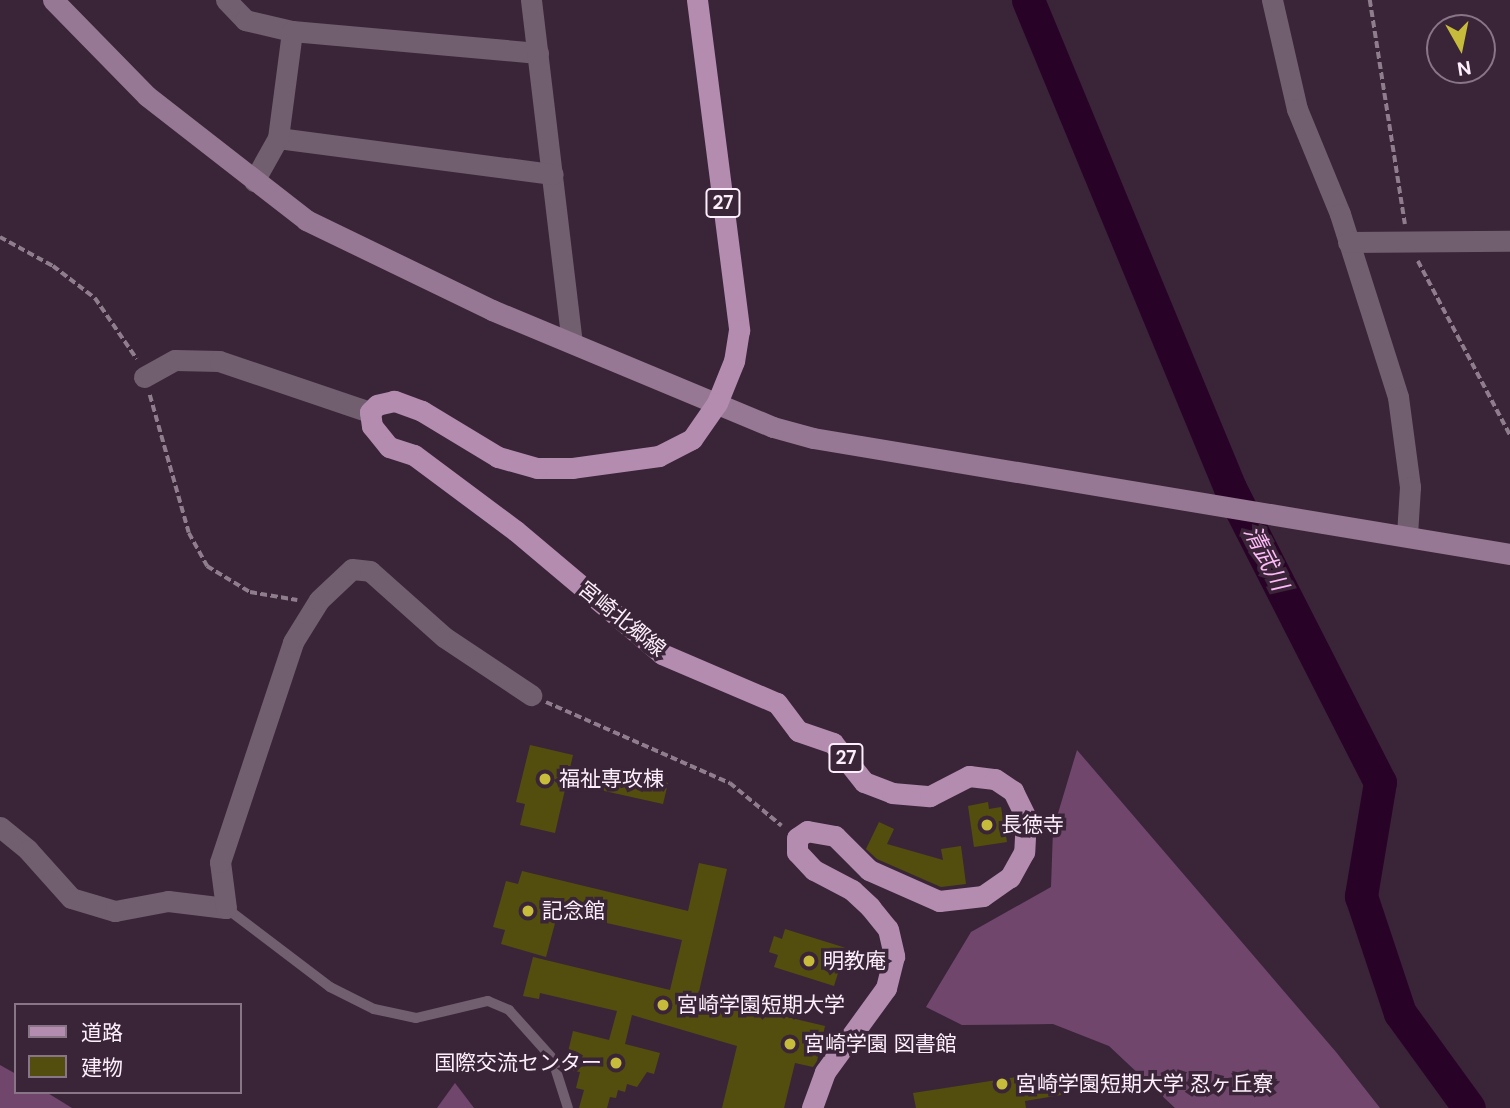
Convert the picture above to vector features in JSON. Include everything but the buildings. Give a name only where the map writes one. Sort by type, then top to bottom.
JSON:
[{"type":"main road","name":"27","points":[[370,412],[376,405],[394,401],[422,411],[498,457],[537,468],[573,468],[659,456],[692,439],[717,403],[734,361],[739,330],[697,0]]},
{"type":"main road","name":"宮崎北郷線","points":[[370,412],[372,426],[389,447],[414,455],[450,481],[662,654],[777,703],[798,731],[833,743],[864,782],[892,793],[930,796],[969,776],[995,779],[1013,791],[1026,818],[1024,852],[1010,877],[983,896],[939,901],[869,870],[835,836],[807,831],[797,838]]},
{"type":"main road","points":[[797,838],[797,852],[814,870],[852,890],[870,907],[888,929],[894,956],[886,988],[825,1072],[812,1108]]},
{"type":"street","points":[[53,0],[147,96],[306,219],[363,250],[572,343],[773,427],[813,438],[977,463],[1510,554]]},
{"type":"street","points":[[226,0],[245,20],[292,32],[538,52]]},
{"type":"street","points":[[531,0],[572,343]]},
{"type":"street","points":[[1272,0],[1297,109],[1348,242],[1398,397],[1409,487],[1405,514],[1407,535]]},
{"type":"street","points":[[254,181],[278,138],[292,32]]},
{"type":"street","points":[[278,138],[553,174]]},
{"type":"street","points":[[1348,242],[1510,241]]},
{"type":"street","points":[[144,377],[175,360],[219,360],[370,412]]},
{"type":"street","points":[[0,827],[28,850],[71,898],[115,911],[168,901],[226,908],[220,862],[293,642],[319,600],[352,569],[370,571],[444,638],[531,695]]},
{"type":"lane","points":[[226,908],[330,987],[374,1009],[416,1018],[488,1001],[509,1010],[531,1029],[552,1058],[569,1108]]},
{"type":"path","points":[[0,237],[53,267],[94,298],[130,344],[144,377],[189,533],[207,566],[250,592],[283,600],[319,600]]},
{"type":"path","points":[[531,695],[730,783],[797,838]]},
{"type":"shaded area","points":[[1077,750],[1336,1052],[1380,1108],[1175,1108],[1109,1046],[1053,1024],[962,1025],[926,1007],[971,932],[1051,887],[1053,830]]},
{"type":"shaded area","points":[[0,1065],[14,1073],[14,1094],[49,1094],[72,1108],[0,1108]]},
{"type":"shaded area","points":[[455,1083],[474,1108],[437,1108]]},
{"type":"waterway","name":"清武川","points":[[1028,0],[1230,488],[1380,782],[1361,896],[1400,1013],[1469,1108]]},
{"type":"place","name":"福祉専攻棟","points":[[545,779]]},
{"type":"place","name":"長徳寺","points":[[987,825]]},
{"type":"place","name":"記念館","points":[[528,911]]},
{"type":"place","name":"明教庵","points":[[809,961]]},
{"type":"place","name":"宮崎学園短期大学","points":[[663,1005]]},
{"type":"place","name":"宮崎学園 図書館","points":[[790,1044]]},
{"type":"place","name":"国際交流センター","points":[[616,1063]]},
{"type":"place","name":"宮崎学園短期大学 忍ヶ丘寮","points":[[1002,1084]]}]
